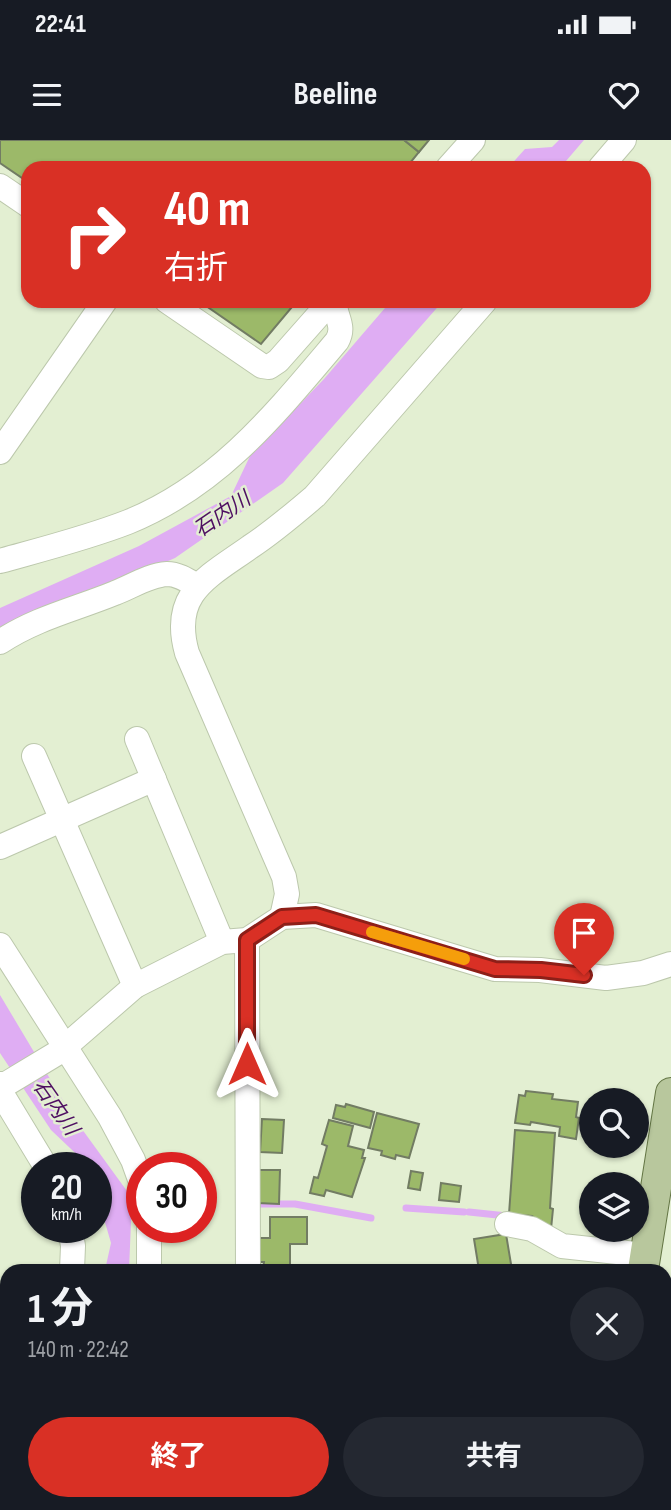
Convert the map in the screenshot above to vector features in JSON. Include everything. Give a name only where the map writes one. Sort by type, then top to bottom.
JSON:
[{"type":"main road","points":[[644,1263],[671,1093]]},
{"type":"street","points":[[454,161],[473,140]]},
{"type":"street","points":[[606,161],[624,140]]},
{"type":"street","points":[[1,187],[21,200]]},
{"type":"street","points":[[0,452],[100,308]]},
{"type":"street","points":[[177,308],[262,366],[269,367],[278,361],[327,308]]},
{"type":"street","points":[[0,561],[130,521],[170,501],[208,477],[243,448],[337,341],[342,325],[335,308]]},
{"type":"street","points":[[282,917],[287,894],[284,877],[187,653],[182,636],[182,618],[187,601],[197,586],[315,496],[479,308]]},
{"type":"street","points":[[0,642],[21,628],[44,618],[154,577],[176,575],[197,586]]},
{"type":"street","points":[[137,739],[154,779],[235,941],[248,1264]]},
{"type":"street","points":[[34,756],[135,986]]},
{"type":"street","points":[[0,847],[154,779]]},
{"type":"street","points":[[38,1152],[2,1086],[62,1049],[135,986],[282,917],[316,915],[495,969],[541,970],[606,978],[643,973],[671,964]]},
{"type":"street","points":[[0,945],[62,1049],[119,1132],[129,1152]]},
{"type":"street","points":[[507,1224],[532,1229],[562,1246],[644,1263]]},
{"type":"street","points":[[72,1264],[73,1243]]},
{"type":"street","points":[[149,1243],[149,1264]]},
{"type":"water","points":[[559,140],[584,140],[566,161],[514,161],[525,149],[552,147]]},
{"type":"water","name":"石内川","points":[[385,308],[437,308],[283,483],[175,558],[21,625],[0,639],[0,608],[139,546],[231,496],[250,456],[324,379]]},
{"type":"water","name":"石内川","points":[[0,995],[71,1114],[99,1152],[74,1152],[51,1130],[0,1053]]},
{"type":"water","points":[[112,1170],[126,1190],[126,1243],[130,1243],[129,1264],[106,1264],[112,1243]]},
{"type":"building","points":[[0,140],[404,140],[419,152],[412,161],[21,161],[21,177],[0,163]]},
{"type":"building","points":[[404,140],[429,140],[419,152]]},
{"type":"building","points":[[209,308],[291,308],[261,344]]},
{"type":"building","points":[[526,1091],[553,1094],[552,1099],[578,1102],[576,1139],[559,1136],[560,1127],[531,1122],[530,1125],[515,1123],[519,1095],[525,1096]]},
{"type":"building","points":[[346,1104],[374,1112],[370,1128],[333,1118],[336,1105],[345,1107]]},
{"type":"building","points":[[377,1113],[419,1124],[409,1158],[396,1155],[395,1159],[381,1155],[382,1151],[368,1148]]},
{"type":"building","points":[[262,1119],[284,1120],[282,1153],[260,1152]]},
{"type":"building","points":[[329,1120],[353,1126],[348,1146],[364,1150],[362,1158],[365,1158],[352,1197],[326,1190],[324,1196],[310,1193],[314,1177],[318,1178],[327,1146],[322,1144]]},
{"type":"building","points":[[515,1130],[555,1133],[551,1229],[532,1216],[509,1214]]},
{"type":"building","points":[[258,1170],[280,1170],[279,1204],[258,1203]]},
{"type":"building","points":[[411,1171],[423,1173],[420,1190],[408,1188]]},
{"type":"building","points":[[441,1183],[461,1186],[459,1202],[439,1200]]},
{"type":"building","points":[[270,1217],[307,1217],[307,1244],[290,1244],[290,1264],[259,1262],[259,1238],[270,1238]]},
{"type":"building","points":[[506,1234],[511,1264],[478,1264],[474,1239]]},
{"type":"waterway","points":[[258,1204],[295,1204],[371,1218]]},
{"type":"waterway","points":[[406,1208],[464,1212]]},
{"type":"waterway","points":[[469,1212],[507,1216]]},
{"type":"slow traffic","points":[[372,932],[464,959]]},
{"type":"route","points":[[247,1064],[247,940],[282,917],[316,915],[495,969],[584,975]]}]
